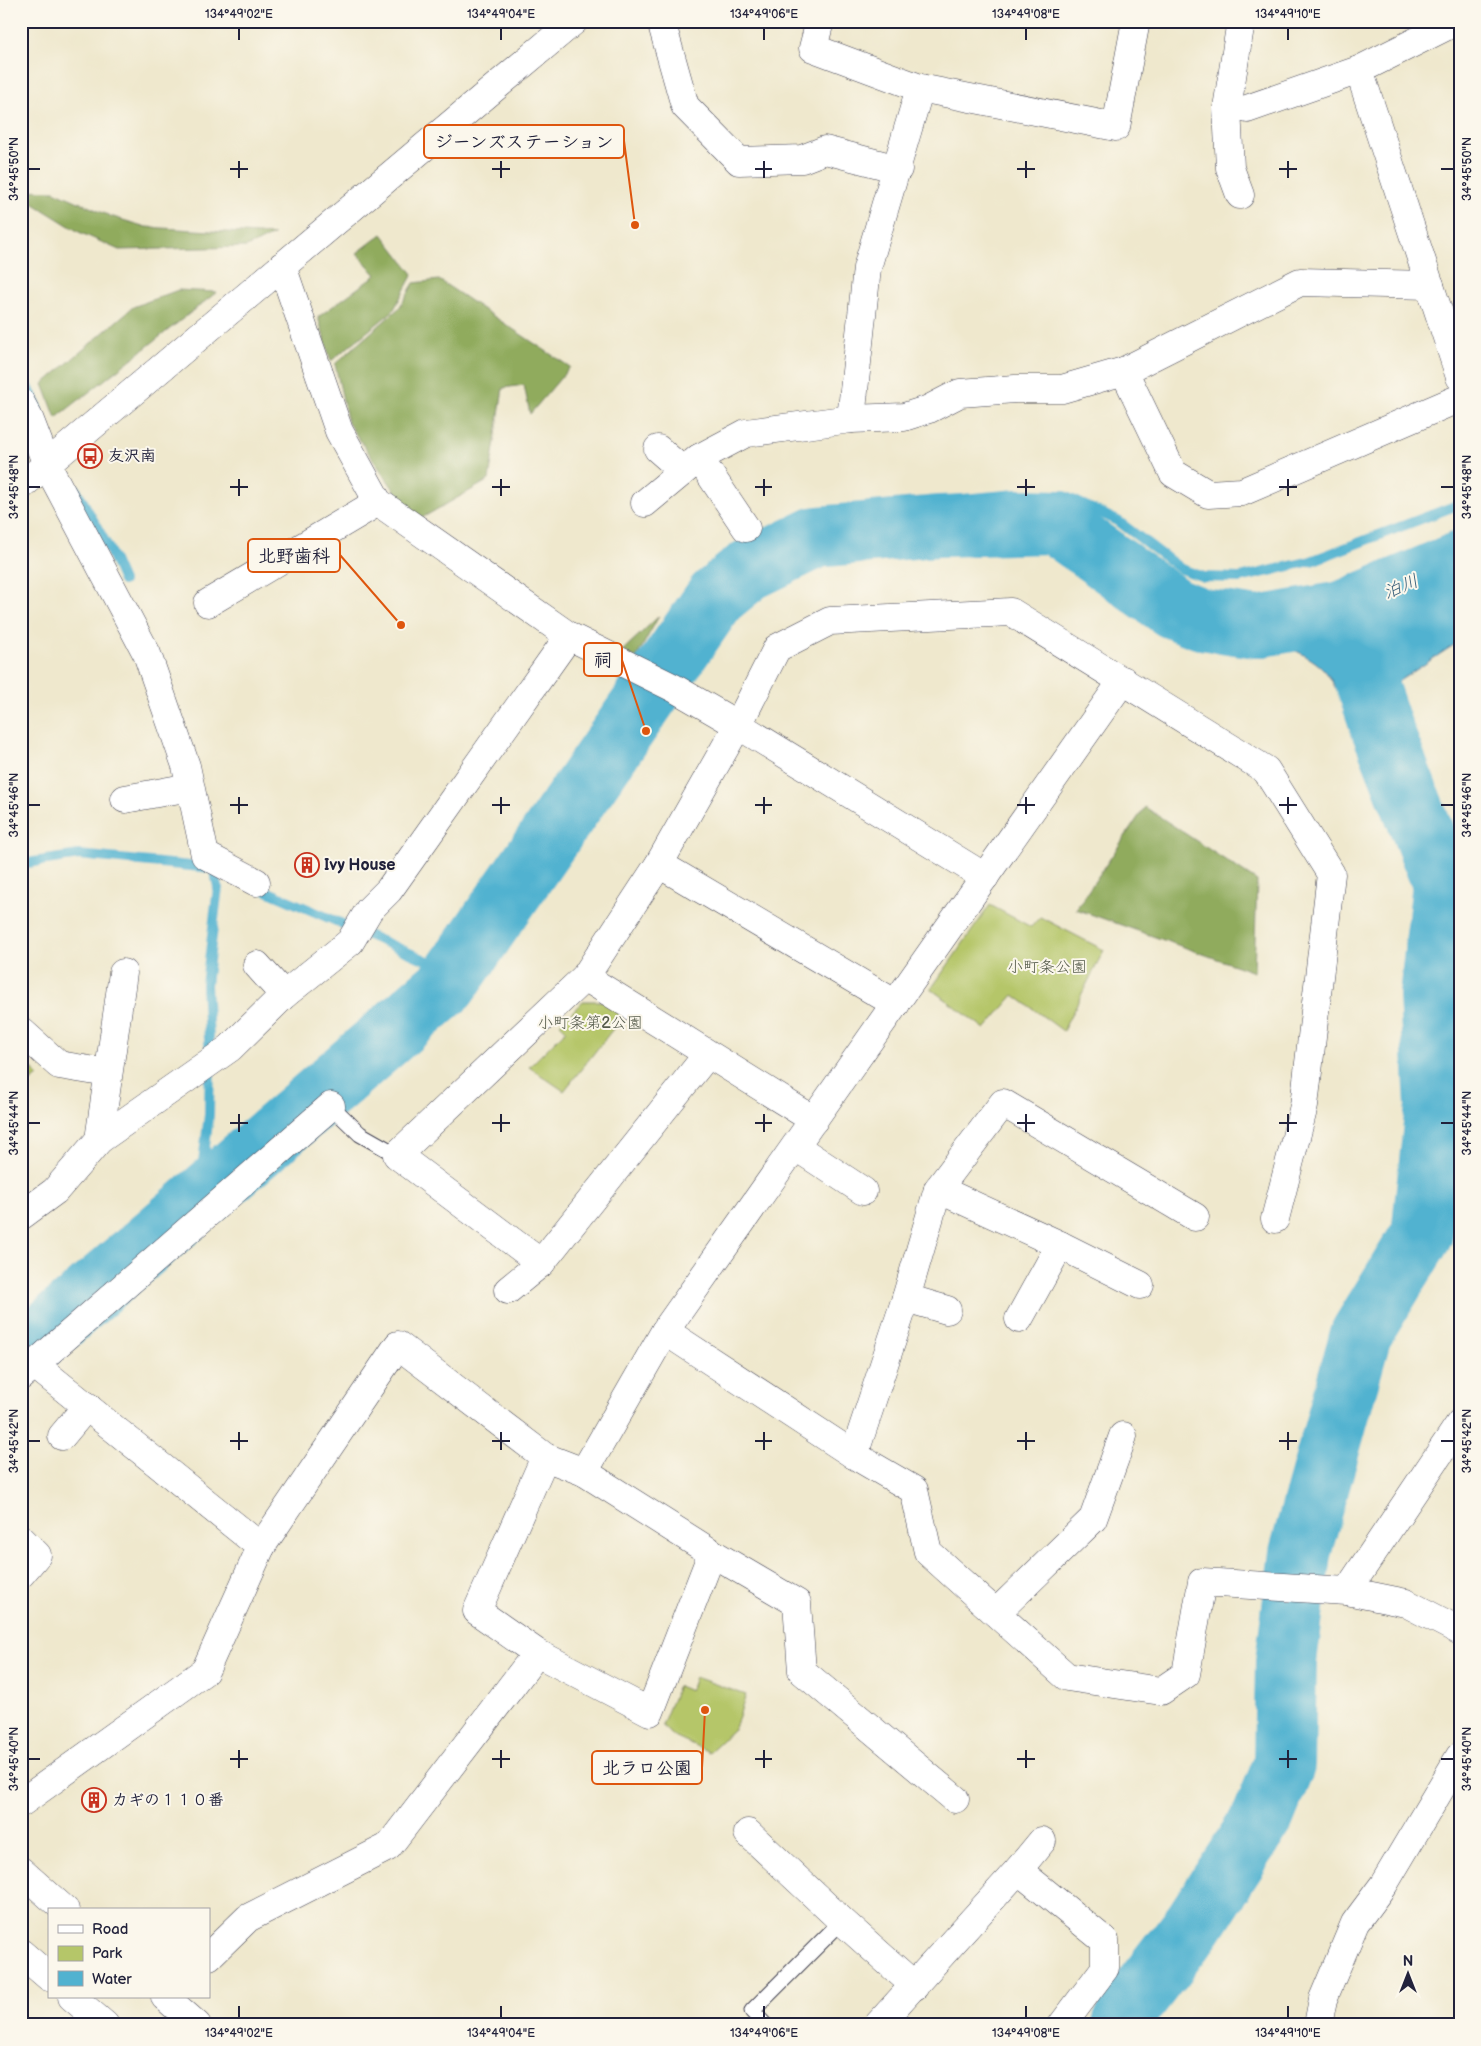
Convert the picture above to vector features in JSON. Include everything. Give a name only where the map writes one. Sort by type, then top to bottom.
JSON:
[{"type":"main road","points":[[21,486],[574,21]]},
{"type":"main road","points":[[661,21],[684,106],[739,161],[802,158],[825,150],[898,169]]},
{"type":"main road","points":[[820,21],[814,48],[920,88],[1116,127],[1136,21]]},
{"type":"main road","points":[[1240,195],[1230,168],[1227,108],[1241,21]]},
{"type":"main road","points":[[1247,109],[1359,70],[1452,22]]},
{"type":"main road","points":[[1359,70],[1460,378]]},
{"type":"main road","points":[[851,420],[867,268],[898,169],[920,88]]},
{"type":"main road","points":[[282,266],[339,431],[378,502],[569,636],[674,688],[738,725],[985,877]]},
{"type":"main road","points":[[645,503],[691,464],[746,433],[851,420],[904,417],[929,409],[960,393],[1015,389],[1062,389],[1124,371],[1300,282],[1430,285]]},
{"type":"main road","points":[[1124,371],[1173,473],[1208,494],[1242,492],[1460,398]]},
{"type":"main road","points":[[21,403],[29,418],[47,465],[147,654],[186,766],[190,787],[214,859],[256,882]]},
{"type":"main road","points":[[658,449],[691,464],[746,528]]},
{"type":"main road","points":[[208,603],[378,502]]},
{"type":"main road","points":[[542,1263],[397,1155],[585,977],[658,864],[738,725],[777,648],[830,621],[1011,612],[1266,770],[1330,874],[1304,1106],[1275,1219]]},
{"type":"main road","points":[[21,1216],[55,1191],[99,1140],[230,1048],[284,994],[350,942],[369,910],[389,890],[569,636]]},
{"type":"main road","points":[[584,1472],[665,1331],[1123,680]]},
{"type":"main road","points":[[125,799],[190,787]]},
{"type":"main road","points":[[658,864],[896,1004]]},
{"type":"main road","points":[[257,965],[284,994]]},
{"type":"main road","points":[[99,1140],[123,973]]},
{"type":"main road","points":[[585,977],[707,1055],[814,1120]]},
{"type":"main road","points":[[21,1031],[59,1065],[108,1073]]},
{"type":"main road","points":[[508,1290],[542,1263],[707,1055]]},
{"type":"main road","points":[[854,1455],[906,1298],[938,1189],[1003,1103],[1196,1217]]},
{"type":"main road","points":[[261,1547],[87,1406],[28,1370],[331,1106]]},
{"type":"main road","points":[[796,1147],[862,1191]]},
{"type":"main road","points":[[938,1189],[1060,1245],[1140,1285]]},
{"type":"main road","points":[[1019,1319],[1060,1245]]},
{"type":"main road","points":[[906,1298],[947,1310]]},
{"type":"main road","points":[[665,1331],[854,1455],[914,1490],[928,1552],[1066,1677],[1161,1691],[1186,1674],[1202,1582],[1347,1591],[1406,1603],[1460,1631]]},
{"type":"main road","points":[[21,1803],[205,1672],[261,1547],[398,1345],[545,1458],[584,1472],[712,1553],[797,1603],[802,1672],[955,1799]]},
{"type":"main road","points":[[62,1436],[87,1406]]},
{"type":"main road","points":[[1347,1591],[1460,1423]]},
{"type":"main road","points":[[996,1613],[1094,1519],[1123,1436]]},
{"type":"main road","points":[[545,1458],[477,1611],[537,1653],[650,1712],[712,1553]]},
{"type":"main road","points":[[21,1539],[37,1555],[21,1574]]},
{"type":"main road","points":[[210,1955],[248,1918],[388,1847],[537,1653]]},
{"type":"main road","points":[[1318,2025],[1323,1999],[1355,1923],[1384,1884],[1460,1756]]},
{"type":"main road","points":[[748,1833],[915,1986]]},
{"type":"main road","points":[[878,2025],[915,1986],[1042,1841]]},
{"type":"main road","points":[[1018,1870],[1105,1941],[1105,1968],[1062,2025]]},
{"type":"main road","points":[[21,1871],[63,1908]]},
{"type":"main road","points":[[21,1953],[48,1976]]},
{"type":"main road","points":[[73,1998],[102,2024]]},
{"type":"main road","points":[[166,1998],[197,2025]]},
{"type":"lane","points":[[331,1106],[360,1134],[397,1155]]},
{"type":"lane","points":[[764,2025],[752,2011],[842,1921]]},
{"type":"green space","points":[[21,190],[54,191],[110,216],[146,227],[274,235],[246,247],[119,250],[79,232],[21,196]]},
{"type":"green space","points":[[382,234],[413,274],[393,311],[331,361],[318,317],[376,275],[357,253]]},
{"type":"green space","points":[[439,280],[570,367],[530,414],[524,385],[503,388],[489,480],[420,519],[399,497],[348,423],[335,364],[399,308],[414,283]]},
{"type":"green space","points":[[178,290],[217,292],[56,418],[43,384],[133,307]]},
{"type":"green space","points":[[659,616],[636,658],[622,651]]},
{"type":"green space","points":[[1145,807],[1257,881],[1254,972],[1076,909]]},
{"type":"green space","name":"小町条公園","points":[[990,905],[1031,927],[1040,917],[1104,950],[1063,1031],[1014,995],[985,1029],[931,989]]},
{"type":"green space","name":"小町条第2公園","points":[[583,1001],[604,1001],[624,1015],[564,1091],[529,1067],[566,1030],[560,1024]]},
{"type":"green space","points":[[21,1057],[38,1076],[21,1089]]},
{"type":"green space","points":[[695,1677],[746,1695],[735,1728],[709,1752],[670,1734],[662,1725],[678,1686],[690,1691]]},
{"type":"water","name":"泊川","points":[[1460,537],[1460,641],[1387,689],[1390,716],[1353,726],[1332,682],[1319,665],[1292,649],[1253,635],[1259,609],[1317,595],[1378,566]]},
{"type":"waterway","points":[[21,372],[38,408]]},
{"type":"waterway","points":[[76,489],[109,549],[123,581]]},
{"type":"waterway","points":[[255,886],[435,964],[492,904],[582,771],[692,595],[744,547],[791,522],[832,511],[1017,494],[1062,495],[1118,521],[1181,569],[1204,577],[1240,578],[1311,561],[1460,504]]},
{"type":"waterway","name":"泊川","points":[[21,1354],[447,985],[716,597],[749,570],[817,537],[938,526],[1054,523],[1173,608],[1202,619],[1257,627],[1342,612],[1460,562]]},
{"type":"waterway","points":[[1123,2025],[1131,2006],[1194,1924],[1262,1819],[1284,1765],[1286,1662],[1300,1553],[1361,1334],[1422,1234],[1436,1106],[1430,995],[1443,884],[1382,729],[1351,638]]},
{"type":"waterway","points":[[21,864],[79,855],[211,868]]},
{"type":"waterway","points":[[205,1195],[202,1170],[209,1115],[210,1056],[206,985],[218,887],[213,863]]},
{"type":"place","name":"ジーンズステーション","points":[[635,225]]},
{"type":"place","name":"友沢南","points":[[90,456]]},
{"type":"place","name":"北野歯科","points":[[401,625]]},
{"type":"place","name":"祠","points":[[646,731]]},
{"type":"place","name":"Ivy House","points":[[307,865]]},
{"type":"place","name":"北ラロ公園","points":[[705,1710]]},
{"type":"place","name":"カギの１１０番","points":[[94,1800]]}]
